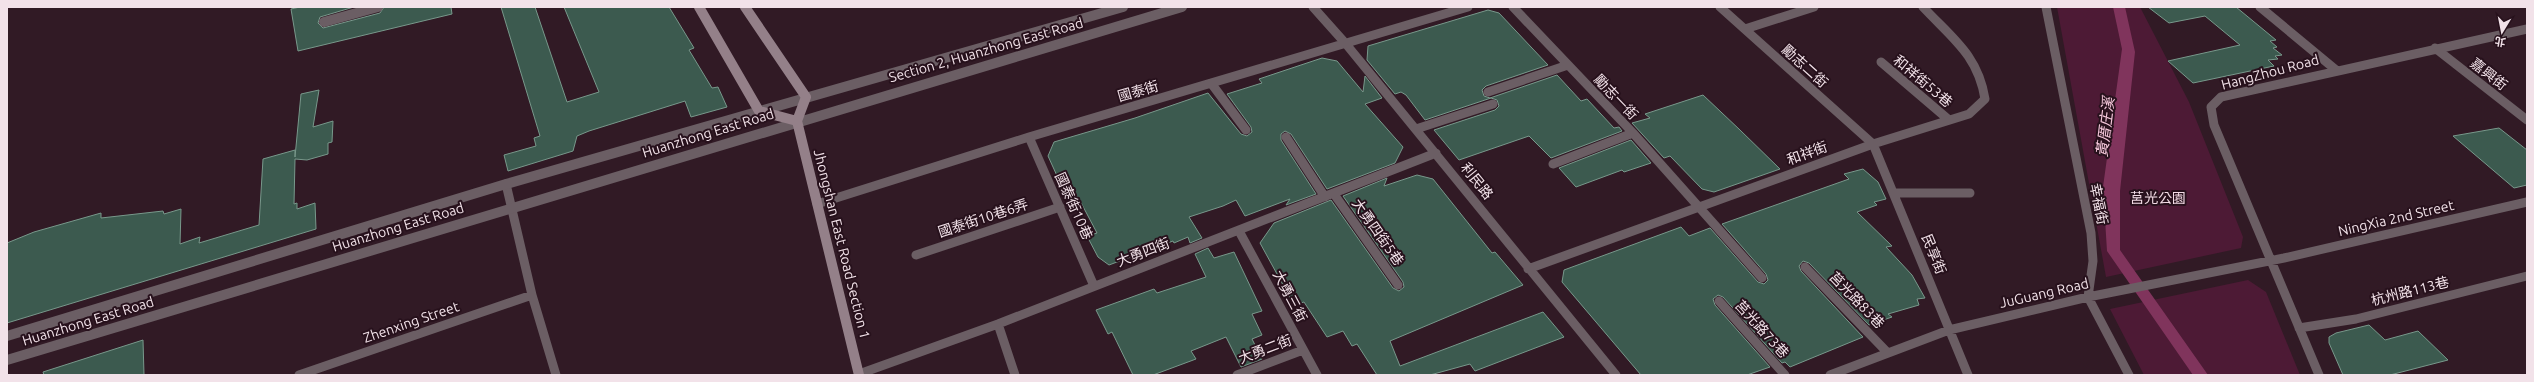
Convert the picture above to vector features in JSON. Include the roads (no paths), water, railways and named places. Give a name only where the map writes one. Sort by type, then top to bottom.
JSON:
[{"type":"main road","points":[[699,7],[759,111],[796,121],[806,97],[745,7]]},
{"type":"main road","name":"Jhongshan East Road Section 1","points":[[796,121],[859,374]]},
{"type":"street","points":[[324,22],[378,7]]},
{"type":"street","name":"Section 2, Huanzhong East Road","points":[[759,111],[1123,7]]},
{"type":"street","name":"Section 2, Huanzhong East Road","points":[[796,121],[1182,7]]},
{"type":"street","name":"Huanzhong East Road","points":[[7,336],[506,184],[759,111]]},
{"type":"street","name":"Huanzhong East Road","points":[[7,360],[796,121]]},
{"type":"lane","name":"利民路","points":[[1313,7],[1346,44],[1436,153],[1528,269],[1616,375]]},
{"type":"lane","name":"國泰街","points":[[817,204],[1028,137],[1468,7]]},
{"type":"lane","name":"勵志一街","points":[[1513,7],[1632,133],[1762,278]]},
{"type":"lane","name":"勵志二街","points":[[1720,7],[1873,144]]},
{"type":"lane","points":[[1745,29],[1814,7]]},
{"type":"lane","name":"和祥街","points":[[1528,269],[1873,144],[1970,114],[1984,99],[1982,80],[1974,60],[1923,7]]},
{"type":"lane","name":"幸福街","points":[[2046,7],[2091,233],[2093,261],[2088,297]]},
{"type":"lane","points":[[2260,7],[2336,70]]},
{"type":"lane","name":"HangZhou Road","points":[[2319,375],[2214,125],[2211,107],[2221,97],[2527,28]]},
{"type":"lane","name":"嘉興街","points":[[2434,48],[2527,120]]},
{"type":"lane","name":"和祥街53巷","points":[[1881,62],[1949,120]]},
{"type":"lane","points":[[1488,92],[1568,65]]},
{"type":"lane","points":[[1211,83],[1246,130]]},
{"type":"lane","points":[[1416,129],[1493,104]]},
{"type":"lane","points":[[1553,164],[1632,133]]},
{"type":"lane","name":"國泰街10巷","points":[[1028,137],[1094,286]]},
{"type":"lane","name":"大勇四街5巷","points":[[1286,137],[1398,286]]},
{"type":"lane","name":"民享街","points":[[1873,144],[1968,375]]},
{"type":"lane","name":"大勇四街","points":[[859,374],[998,324],[1436,153]]},
{"type":"lane","points":[[506,184],[532,295],[556,375]]},
{"type":"lane","points":[[1894,193],[1970,194]]},
{"type":"lane","name":"NingXia 2nd Street","points":[[2271,261],[2527,202]]},
{"type":"lane","name":"國泰街10巷6弄","points":[[916,255],[1060,207]]},
{"type":"lane","name":"大勇三街","points":[[1239,231],[1317,375]]},
{"type":"lane","name":"JuGuang Road","points":[[1830,375],[1949,330],[2088,297],[2271,261]]},
{"type":"lane","name":"莒光路83巷","points":[[1805,266],[1888,353]]},
{"type":"lane","name":"杭州路113巷","points":[[2299,328],[2356,319],[2527,276]]},
{"type":"lane","name":"Zhenxing Street","points":[[299,375],[532,295]]},
{"type":"lane","points":[[2088,297],[2129,375]]},
{"type":"lane","name":"莒光路73巷","points":[[1719,301],[1785,375]]},
{"type":"lane","points":[[998,324],[1015,375]]},
{"type":"lane","name":"大勇二街","points":[[1237,375],[1303,350]]},
{"type":"water label","name":"黃厝庄溪","points":[[2105,127]]},
{"type":"park label","name":"莒光公園","points":[[2158,198]]}]
